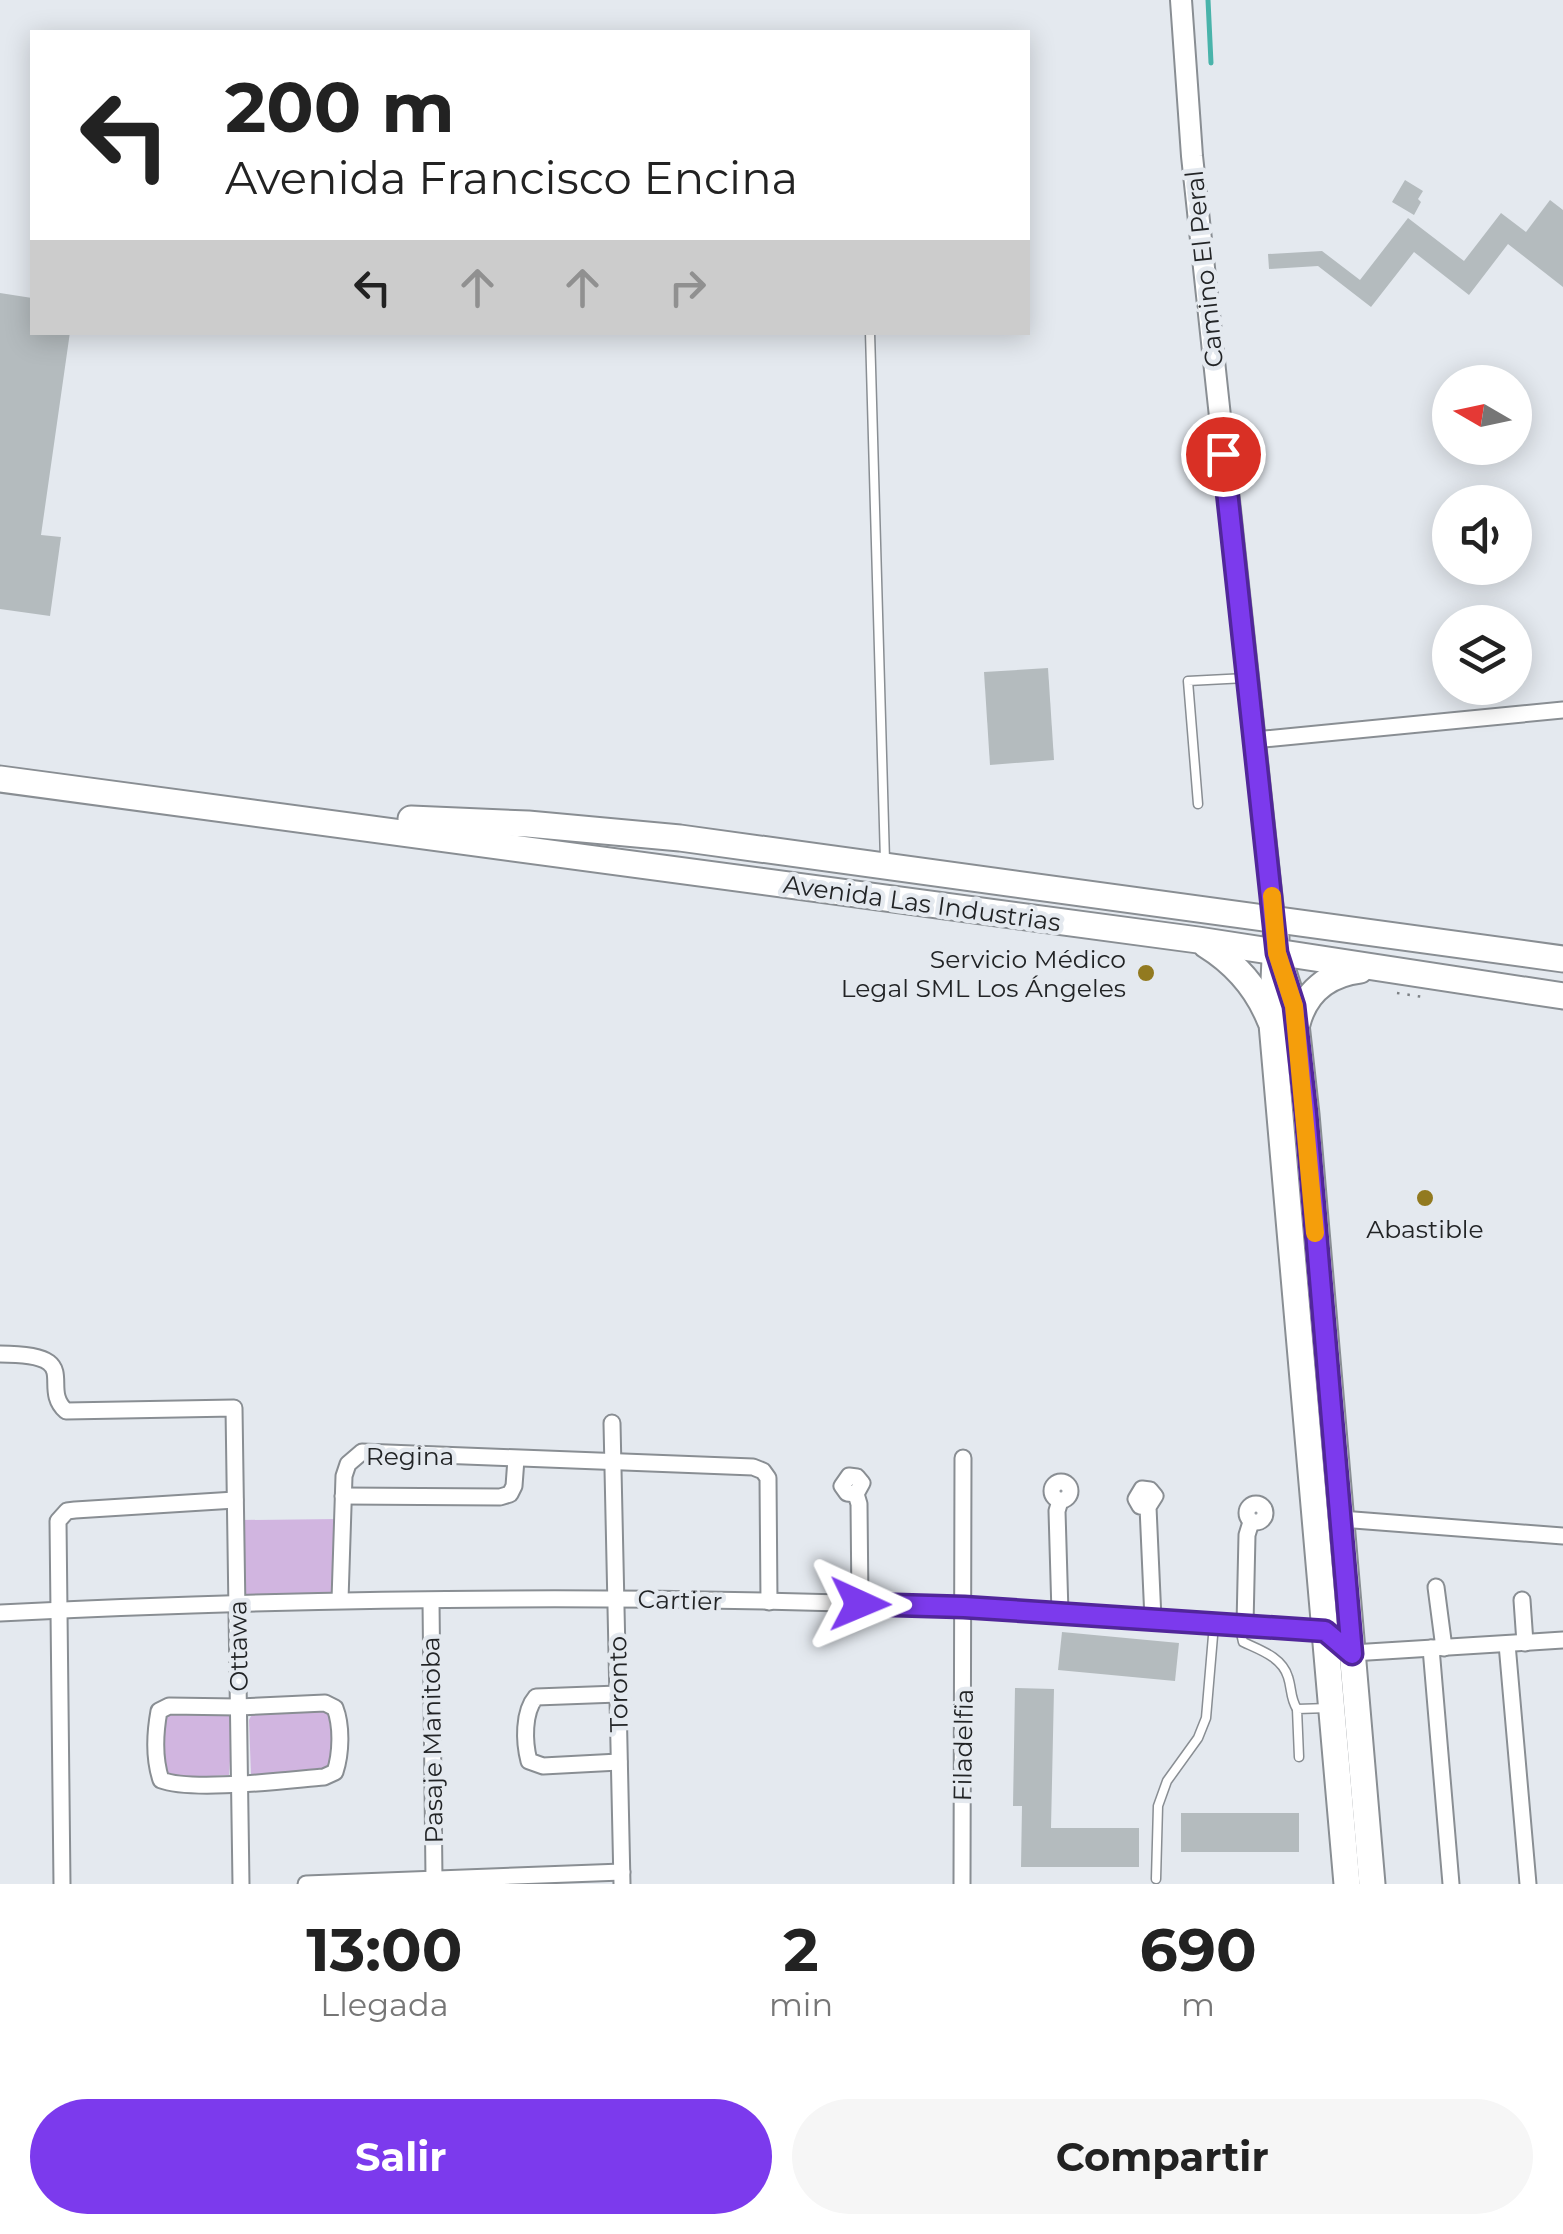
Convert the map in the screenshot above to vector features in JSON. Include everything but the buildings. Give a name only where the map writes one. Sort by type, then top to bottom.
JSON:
[{"type":"main road","name":"Avenida Las Industrias","points":[[0,779],[1198,940],[1563,996]]},
{"type":"main road","name":"Avenida Las Industrias","points":[[281,815],[594,829],[1563,960]]},
{"type":"main road","points":[[1274,919],[1309,1322],[1325,1631],[1347,1884]]},
{"type":"main road","points":[[1198,940],[1239,971],[1284,1026]]},
{"type":"main road","points":[[1284,1026],[1320,986],[1347,972],[1370,968]]},
{"type":"main road","points":[[1309,1322],[1341,1520],[1372,1884]]},
{"type":"street","name":"Camino El Peral","points":[[1181,0],[1192,156],[1274,919]]},
{"type":"street","points":[[1254,740],[1563,710]]},
{"type":"street","name":"Ottawa","points":[[0,1354],[28,1356],[52,1364],[58,1373],[57,1399],[66,1412],[234,1408],[241,1884]]},
{"type":"street","name":"Toronto","points":[[612,1423],[622,1878]]},
{"type":"street","name":"Regina","points":[[340,1600],[343,1496],[348,1464],[362,1452],[752,1467],[763,1471],[768,1478],[769,1602]]},
{"type":"street","name":"Filadelfia","points":[[962,1884],[963,1458]]},
{"type":"street","points":[[343,1496],[500,1497],[510,1494],[514,1486],[516,1459]]},
{"type":"street","points":[[856,1494],[860,1604]]},
{"type":"street","points":[[62,1884],[57,1610],[57,1526],[61,1516],[67,1512],[236,1500]]},
{"type":"street","points":[[1060,1500],[1060,1613]]},
{"type":"street","points":[[1148,1507],[1153,1620]]},
{"type":"street","points":[[1341,1520],[1563,1536]]},
{"type":"street","points":[[1245,1625],[1247,1535],[1251,1522]]},
{"type":"street","points":[[1436,1587],[1450,1884]]},
{"type":"street","name":"Cartier","points":[[0,1613],[237,1602],[616,1598],[964,1607],[1325,1631]]},
{"type":"street","name":"Pasaje Manitoba","points":[[430,1600],[434,1879]]},
{"type":"street","points":[[1522,1600],[1525,1642]]},
{"type":"street","points":[[1325,1631],[1352,1654],[1563,1640]]},
{"type":"street","points":[[1507,1644],[1528,1884]]},
{"type":"street","points":[[618,1694],[536,1697],[528,1710],[526,1752],[529,1760],[543,1766],[619,1762]]},
{"type":"street","points":[[325,1704],[336,1708],[339,1717],[335,1772],[324,1777],[240,1783],[172,1784],[161,1780],[157,1768],[159,1711],[170,1706],[238,1708],[325,1704]]},
{"type":"street","points":[[306,1884],[622,1878]]},
{"type":"lane","points":[[870,335],[886,866]]},
{"type":"lane","points":[[1198,804],[1188,681],[1247,678]]},
{"type":"lane","points":[[1156,1878],[1158,1806],[1167,1781],[1198,1738],[1206,1718],[1214,1624]]},
{"type":"lane","points":[[1245,1625],[1242,1642],[1276,1658],[1288,1676],[1290,1698],[1297,1709],[1298,1757]]},
{"type":"lane","points":[[1297,1709],[1332,1708]]},
{"type":"shaded area","points":[[338,1519],[336,1596],[243,1598],[242,1520]]},
{"type":"shaded area","points":[[323,1707],[333,1713],[332,1769],[251,1775],[249,1720],[253,1712]]},
{"type":"shaded area","points":[[164,1712],[230,1712],[233,1718],[229,1775],[165,1779],[160,1721]]},
{"type":"waterway","points":[[1208,0],[1211,63]]},
{"type":"slow traffic","points":[[1272,896],[1277,953],[1294,1006],[1315,1233]]},
{"type":"place","name":"Servicio Médico Legal SML Los Ángeles","points":[[1146,973]]},
{"type":"place","name":"Abastible","points":[[1425,1198]]},
{"type":"route","points":[[860,1604],[964,1607],[1325,1631],[1352,1654],[1306,1114],[1294,1006],[1277,953],[1223,454]]}]
